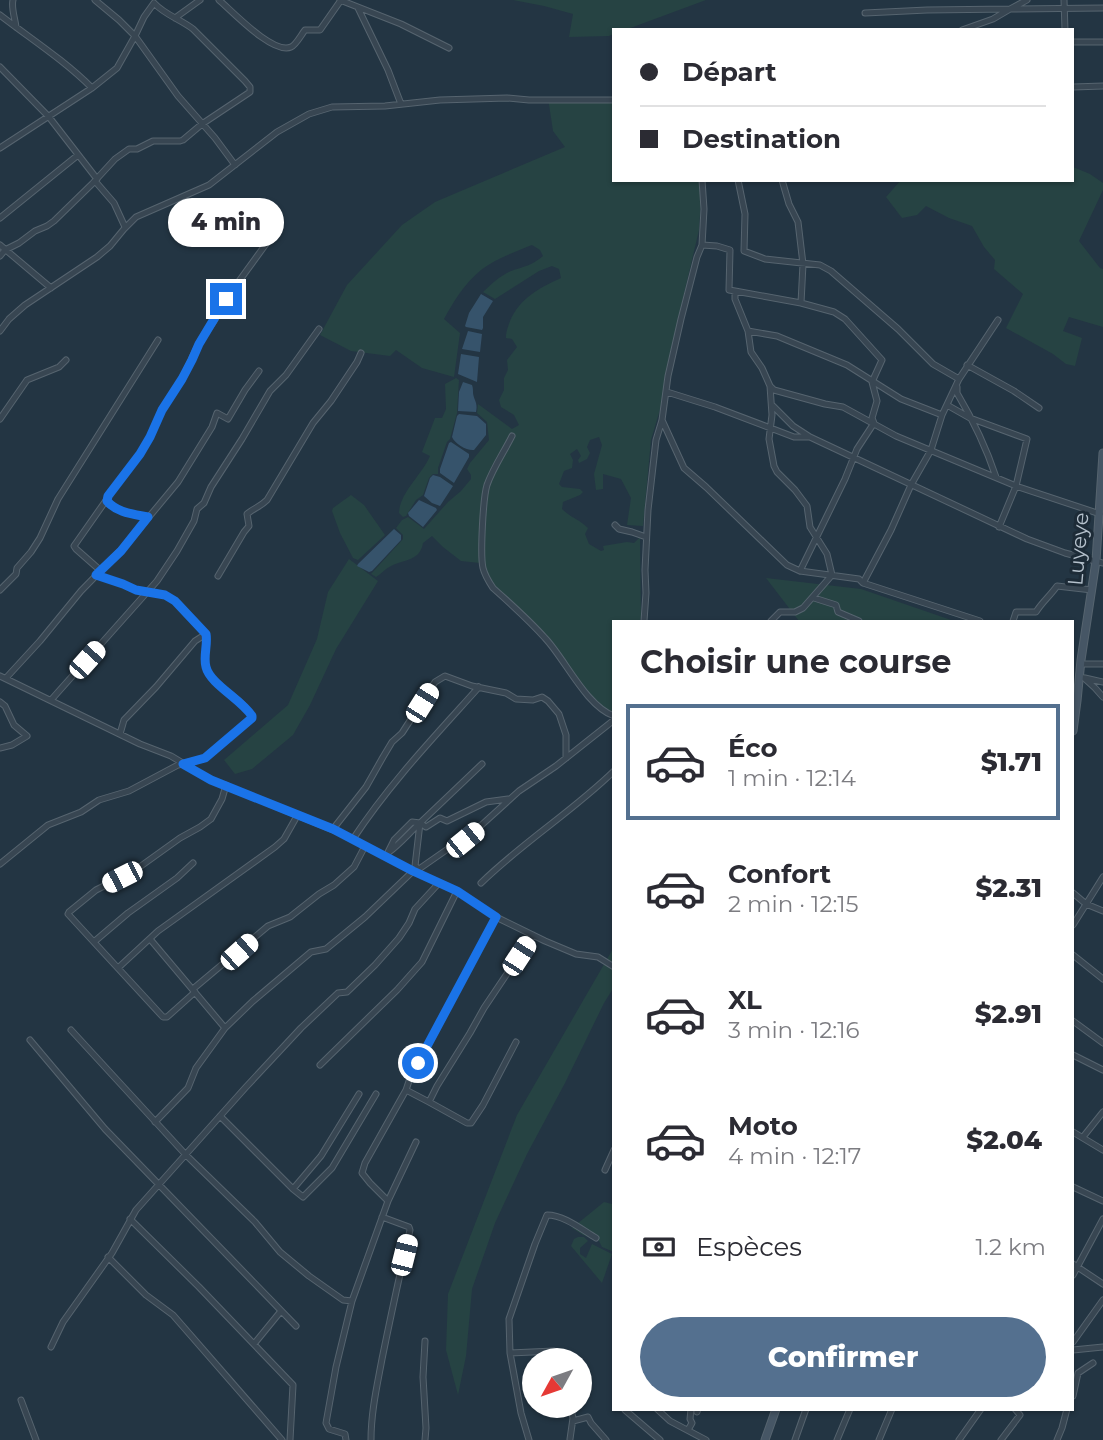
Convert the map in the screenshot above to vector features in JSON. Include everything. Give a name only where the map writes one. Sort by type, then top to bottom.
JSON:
[{"type":"street","points":[[13,0],[16,27]]},
{"type":"street","points":[[95,0],[135,36],[178,96],[235,165]]},
{"type":"street","points":[[175,18],[200,0]]},
{"type":"street","points":[[219,0],[266,40],[288,48],[293,46],[305,30],[320,30],[340,0],[401,24],[449,48]]},
{"type":"street","points":[[925,0],[927,10]]},
{"type":"street","points":[[968,28],[993,19],[1027,0]]},
{"type":"street","points":[[1064,0],[1065,28]]},
{"type":"street","points":[[1,146],[49,117],[117,68],[155,1],[162,12],[193,29],[250,87],[250,92],[180,141],[153,141],[136,149],[129,149],[115,159],[54,221],[35,230],[19,243],[3,247]]},
{"type":"street","points":[[357,7],[388,70],[401,104]]},
{"type":"street","points":[[865,13],[1103,8]]},
{"type":"street","points":[[0,15],[70,67],[92,88]]},
{"type":"street","points":[[1074,43],[1103,42]]},
{"type":"street","points":[[0,67],[49,117],[114,203],[125,227]]},
{"type":"street","points":[[1074,87],[1103,86]]},
{"type":"street","points":[[0,331],[16,313],[105,251],[136,217],[209,185],[277,132],[309,114],[331,107],[385,106],[440,100],[612,100]]},
{"type":"street","points":[[0,218],[78,155]]},
{"type":"street","points":[[644,620],[646,537],[656,440],[681,319],[696,257],[702,245],[702,182]]},
{"type":"street","points":[[738,182],[745,214],[744,251]]},
{"type":"street","points":[[783,182],[798,222],[803,264],[802,303]]},
{"type":"street","points":[[0,864],[48,825],[81,812],[99,800],[129,791],[183,764],[205,758],[252,718],[246,707],[209,674],[206,667],[206,634],[175,601],[165,595],[136,590],[99,573],[74,546],[150,437],[162,410],[226,299],[266,244],[272,206]]},
{"type":"street","points":[[702,245],[744,251],[765,258],[820,265],[831,271],[898,329],[933,364],[958,382]]},
{"type":"street","points":[[0,256],[3,247]]},
{"type":"street","points":[[3,247],[51,288]]},
{"type":"street","points":[[730,250],[729,290],[802,303],[834,312],[845,319],[882,360],[872,382],[877,401],[872,418],[874,423]]},
{"type":"street","points":[[735,291],[735,299],[748,331],[751,352],[774,390],[843,407],[896,436],[1016,486],[1100,514]]},
{"type":"street","points":[[863,583],[931,450],[942,415],[958,382],[998,320]]},
{"type":"street","points":[[51,700],[148,593],[177,551],[194,521],[197,509],[204,503],[270,390],[286,375],[319,329]]},
{"type":"street","points":[[748,331],[777,336],[847,365],[901,399],[942,415]]},
{"type":"street","points":[[0,590],[16,574],[17,568],[40,538],[58,499],[158,340]]},
{"type":"street","points":[[218,576],[249,526],[247,514],[267,500],[313,423],[331,401],[361,353]]},
{"type":"street","points":[[0,419],[27,380],[59,367],[66,360]]},
{"type":"street","points":[[967,365],[1039,408]]},
{"type":"street","points":[[259,370],[228,419],[218,413],[178,482],[121,551],[81,591],[29,654],[3,677],[171,756],[211,780],[333,829],[385,854],[457,891],[496,917],[576,954],[598,957],[612,966]]},
{"type":"street","points":[[958,382],[957,393],[989,455],[996,477]]},
{"type":"street","points":[[770,386],[772,404],[769,439],[774,466],[807,506],[809,522],[828,558],[832,575]]},
{"type":"street","points":[[667,392],[794,437],[810,437]]},
{"type":"street","points":[[772,404],[793,426],[810,437],[999,527],[1065,553],[1100,562]]},
{"type":"street","points":[[947,405],[970,418],[1027,439],[1016,486],[999,527]]},
{"type":"street","points":[[662,420],[684,468],[781,561],[800,571],[859,579],[863,583],[977,620]]},
{"type":"street","points":[[800,571],[857,449],[874,423]]},
{"type":"street","points":[[512,436],[486,487],[482,559],[487,579],[493,588],[548,640],[578,683],[612,717]]},
{"type":"street","name":"Luyeye","points":[[1075,700],[1082,678],[1078,661],[1100,562],[1103,453]]},
{"type":"street","points":[[107,499],[110,505],[121,511],[148,517]]},
{"type":"street","points":[[615,525],[619,529],[646,537]]},
{"type":"street","points":[[772,620],[780,612],[800,610],[814,598],[832,575]]},
{"type":"street","points":[[1013,620],[1017,612],[1036,612],[1041,602],[1049,598],[1057,586],[1092,590]]},
{"type":"street","points":[[814,598],[836,605],[838,612],[857,620]]},
{"type":"street","points":[[120,734],[122,724],[131,712],[195,641],[206,634]]},
{"type":"street","points":[[1078,661],[1103,664]]},
{"type":"street","points":[[333,829],[366,788],[392,742],[402,733],[435,682],[445,676],[506,693],[516,699],[533,700],[542,696],[559,714],[566,735],[566,758]]},
{"type":"street","points":[[1082,678],[1103,682]]},
{"type":"street","points":[[1082,678],[1103,697]]},
{"type":"street","points":[[353,839],[401,774],[479,687]]},
{"type":"street","points":[[0,702],[5,706],[14,725],[26,736],[12,745],[0,748]]},
{"type":"street","points":[[155,1122],[188,1088],[196,1068],[225,1028],[253,1001],[311,952],[326,949],[416,870],[465,840],[510,799],[612,720]]},
{"type":"street","points":[[385,854],[399,845],[405,836],[482,764]]},
{"type":"street","points":[[481,883],[612,773]]},
{"type":"street","points":[[226,785],[211,819],[134,871],[96,890],[69,912],[69,916],[163,1017],[167,1017],[268,926],[290,917],[334,885],[354,867],[365,846]]},
{"type":"street","points":[[420,823],[426,827],[440,818],[447,821],[486,802],[510,799]]},
{"type":"street","points":[[118,968],[150,939],[275,848],[284,839],[297,816]]},
{"type":"street","points":[[416,870],[420,823]]},
{"type":"street","points":[[95,941],[193,863]]},
{"type":"street","points":[[1074,924],[1103,877]]},
{"type":"street","points":[[51,1348],[63,1322],[108,1257],[130,1219],[220,1116],[314,1016],[338,993],[347,992],[375,965],[409,923],[415,909],[439,883]]},
{"type":"street","points":[[320,1065],[422,962],[457,891]]},
{"type":"street","points":[[1074,894],[1086,904],[1103,911]]},
{"type":"street","points":[[388,1201],[362,1173],[365,1163],[496,917]]},
{"type":"street","points":[[429,1102],[484,1008],[533,934]]},
{"type":"street","points":[[150,939],[225,1028]]},
{"type":"street","points":[[1074,956],[1103,979]]},
{"type":"street","points":[[1074,1022],[1103,1043]]},
{"type":"street","points":[[71,1030],[186,1155],[255,1222],[287,1259],[343,1300],[352,1301]]},
{"type":"street","points":[[30,1041],[105,1129],[296,1326]]},
{"type":"street","points":[[406,1090],[471,1123],[516,1042]]},
{"type":"street","points":[[1074,1056],[1103,1070]]},
{"type":"street","points":[[293,1189],[321,1156],[359,1094]]},
{"type":"street","points":[[220,1116],[303,1197],[332,1168],[376,1094]]},
{"type":"street","points":[[1083,1137],[1103,1112]]},
{"type":"street","points":[[1074,1132],[1103,1150]]},
{"type":"street","points":[[346,1440],[345,1434],[329,1429],[326,1423],[336,1367],[352,1301],[388,1201],[416,1142]]},
{"type":"street","points":[[605,1170],[612,1154]]},
{"type":"street","points":[[1074,1187],[1103,1201]]},
{"type":"street","points":[[529,1440],[510,1353],[509,1318],[547,1215],[569,1222],[596,1237]]},
{"type":"street","points":[[371,1440],[371,1421],[410,1230],[409,1227],[382,1217]]},
{"type":"street","points":[[130,1219],[293,1385],[290,1440]]},
{"type":"street","points":[[1103,1219],[1075,1266],[1103,1284]]},
{"type":"street","points":[[108,1257],[146,1295],[173,1315],[282,1440]]},
{"type":"street","points":[[1074,1341],[1103,1300]]},
{"type":"street","points":[[254,1344],[281,1311]]},
{"type":"street","points":[[425,1341],[425,1440]]},
{"type":"street","points":[[1074,1350],[1103,1347]]},
{"type":"street","points":[[510,1353],[522,1352]]},
{"type":"street","points":[[1074,1391],[1078,1373],[1093,1363]]},
{"type":"street","points":[[21,1401],[36,1440]]},
{"type":"street","points":[[626,1411],[660,1440]]},
{"type":"street","points":[[659,1411],[670,1421],[706,1440]]},
{"type":"street","points":[[688,1430],[694,1411]]},
{"type":"street","points":[[765,1440],[775,1411]]},
{"type":"street","points":[[795,1440],[805,1411]]},
{"type":"street","points":[[837,1440],[849,1411]]},
{"type":"street","points":[[879,1440],[891,1411]]},
{"type":"street","points":[[959,1440],[980,1411]]},
{"type":"street","points":[[1001,1440],[1020,1415],[1017,1411]]},
{"type":"street","points":[[1057,1440],[1066,1411]]},
{"type":"street","points":[[573,1421],[587,1417],[606,1440]]},
{"type":"street","points":[[569,1440],[572,1418]]},
{"type":"street","points":[[569,1440],[578,1438]]},
{"type":"green space","points":[[513,0],[706,0],[630,28],[612,28],[612,35],[609,36],[569,37],[573,14]]},
{"type":"green space","points":[[548,98],[612,99],[612,182],[699,182],[701,200],[699,230],[665,375],[664,396],[651,440],[643,526],[627,525],[631,498],[621,479],[603,474],[603,489],[596,490],[594,474],[602,445],[599,437],[590,440],[587,459],[579,463],[581,456],[577,449],[570,454],[573,460],[572,468],[564,471],[559,484],[583,492],[563,502],[562,509],[588,528],[585,534],[589,544],[601,551],[604,550],[603,546],[634,543],[640,537],[641,617],[640,620],[612,620],[612,711],[605,712],[562,660],[552,642],[494,586],[480,563],[461,561],[432,536],[411,559],[391,566],[376,577],[371,574],[403,539],[403,535],[396,528],[402,520],[408,517],[424,529],[471,479],[467,469],[489,440],[487,422],[477,413],[478,404],[512,429],[519,425],[514,415],[501,407],[499,400],[508,370],[507,360],[517,347],[512,339],[506,338],[507,329],[514,313],[525,300],[561,278],[559,269],[552,266],[539,271],[495,299],[483,292],[504,275],[532,264],[543,256],[540,250],[532,245],[492,262],[475,275],[444,319],[460,333],[454,377],[422,368],[396,350],[390,356],[351,351],[320,335],[347,285],[402,225],[435,202],[565,147],[553,131]]},
{"type":"green space","points":[[1074,167],[1103,183],[1103,190],[1079,241],[1103,269],[1103,327],[1069,317],[1063,331],[1082,338],[1075,366],[1066,364],[1006,328],[1023,294],[994,269],[995,260],[972,226],[926,206],[917,215],[902,218],[886,197],[899,182],[1074,182]]},
{"type":"green space","points":[[456,378],[459,380],[457,413],[438,474],[429,478],[423,495],[403,517],[399,513],[400,505],[430,456],[422,452],[435,418],[442,418],[446,409],[445,384]]},
{"type":"green space","points":[[351,495],[364,505],[385,535],[358,560],[353,558],[332,511]]},
{"type":"green space","points":[[349,559],[378,581],[336,649],[293,735],[252,769],[235,774],[224,760],[288,705],[317,639],[328,592]]},
{"type":"green space","points":[[766,578],[861,589],[951,620],[798,620]]},
{"type":"green space","points":[[612,950],[612,990],[527,1154],[495,1223],[472,1289],[466,1356],[458,1395],[446,1350],[448,1294],[517,1115]]},
{"type":"green space","points":[[604,1202],[612,1204],[612,1251],[602,1247],[599,1241],[572,1228]]},
{"type":"green space","points":[[578,1237],[584,1237],[588,1241],[580,1248],[580,1254],[586,1258],[592,1244],[612,1254],[602,1283],[571,1246]]},
{"type":"water","points":[[481,294],[493,301],[483,317],[483,328],[466,327],[469,313]]},
{"type":"water","points":[[468,331],[482,334],[480,352],[462,349]]},
{"type":"water","points":[[461,354],[479,357],[477,382],[458,374]]},
{"type":"water","points":[[463,382],[472,385],[476,412],[458,411],[459,392]]},
{"type":"water","points":[[459,414],[477,416],[486,424],[486,435],[474,450],[462,446],[452,437]]},
{"type":"water","points":[[451,442],[469,454],[454,483],[440,473]]},
{"type":"water","points":[[433,475],[453,486],[440,506],[424,496]]},
{"type":"water","points":[[419,500],[437,510],[423,527],[408,513]]},
{"type":"water","points":[[394,529],[401,535],[401,540],[372,571],[357,566],[358,564]]},
{"type":"route","points":[[226,299],[162,410],[140,454],[108,496],[107,501],[121,511],[148,517],[121,551],[96,575],[136,590],[165,595],[175,601],[206,634],[206,667],[209,674],[246,707],[252,716],[205,758],[183,764],[211,780],[333,829],[457,891],[496,917],[418,1063]]}]
